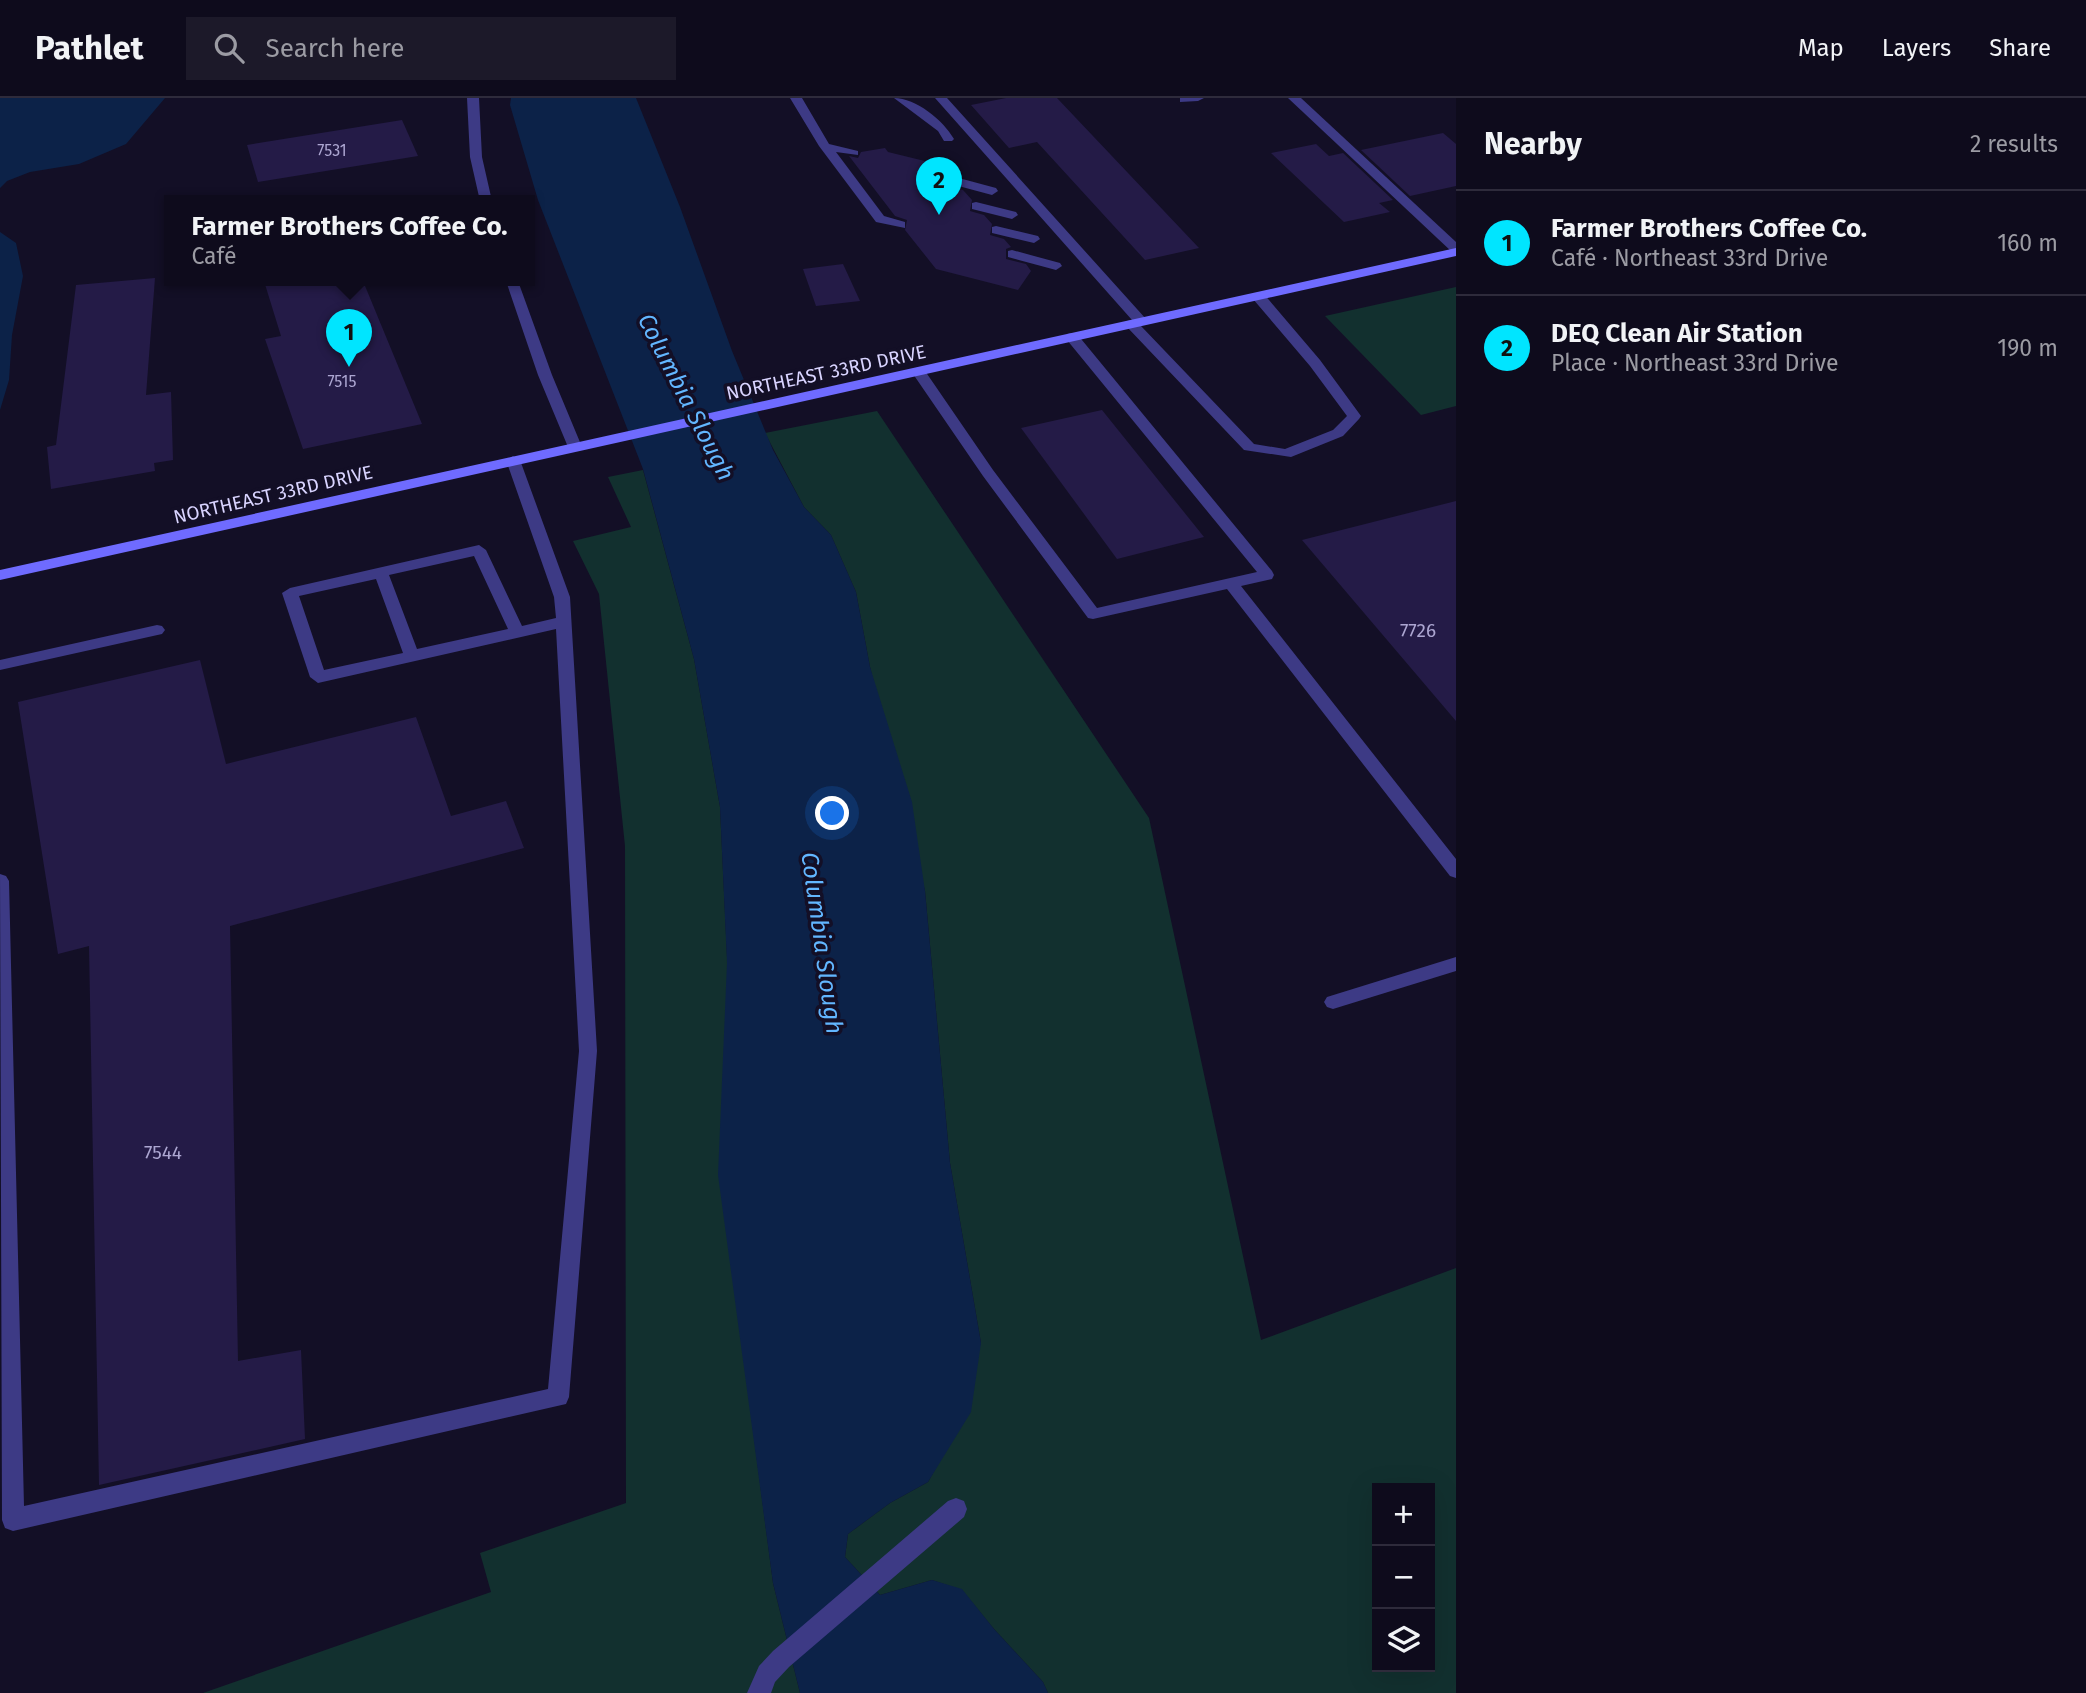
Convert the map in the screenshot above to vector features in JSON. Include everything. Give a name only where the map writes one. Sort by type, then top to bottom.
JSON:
[{"type":"main road","name":"NORTHEAST 33RD DRIVE","points":[[0,575],[1456,250]]},
{"type":"lane","points":[[473,98],[476,157],[485,195]]},
{"type":"lane","points":[[796,98],[825,146],[880,219],[901,225]]},
{"type":"lane","points":[[900,98],[942,128],[948,139]]},
{"type":"lane","points":[[941,98],[1136,323],[1249,447],[1286,454],[1338,433],[1354,416],[1315,363],[1258,296]]},
{"type":"lane","points":[[1184,100],[1198,98]]},
{"type":"lane","points":[[1294,98],[1456,250]]},
{"type":"lane","points":[[825,146],[854,153]]},
{"type":"lane","points":[[845,173],[865,178]]},
{"type":"lane","points":[[955,181],[992,191]]},
{"type":"lane","points":[[861,194],[882,200]]},
{"type":"lane","points":[[976,205],[1012,215]]},
{"type":"lane","points":[[996,230],[1034,239]]},
{"type":"lane","points":[[1012,254],[1056,266]]},
{"type":"lane","points":[[514,286],[545,375],[575,447]]},
{"type":"lane","points":[[918,371],[988,473],[1093,614],[1267,575],[1072,337]]},
{"type":"lane","points":[[0,881],[13,1520],[558,1397],[588,1051],[562,597],[513,460]]},
{"type":"lane","points":[[517,632],[480,550],[290,593],[318,677],[563,622]]},
{"type":"lane","points":[[381,573],[412,656]]},
{"type":"lane","points":[[1231,583],[1456,871]]},
{"type":"lane","points":[[0,664],[157,630]]},
{"type":"lane","points":[[1333,1002],[1456,964]]},
{"type":"lane","points":[[759,1693],[767,1674],[780,1659],[957,1509]]},
{"type":"green space","points":[[1456,287],[1456,406],[1421,415],[1325,316]]},
{"type":"green space","points":[[877,411],[1149,818],[1261,1340],[1456,1268],[1456,1693],[1048,1693],[1043,1682],[962,1590],[932,1580],[880,1595],[845,1557],[848,1534],[890,1503],[928,1482],[942,1457],[981,1343],[950,1163],[925,891],[870,667],[856,592],[831,535],[804,507],[765,433]]},
{"type":"green space","points":[[643,470],[694,659],[720,807],[747,1384],[773,1583],[800,1693],[203,1693],[491,1592],[480,1553],[626,1503],[625,846],[599,594],[573,541],[631,527],[608,477]]},
{"type":"water","points":[[0,98],[165,98],[126,144],[79,164],[30,172],[7,181],[0,188]]},
{"type":"water","name":"Columbia Slough","points":[[511,98],[636,98],[680,207],[732,351],[773,450],[804,507],[831,535],[856,592],[870,667],[912,802],[925,891],[950,1163],[981,1343],[971,1412],[928,1482],[890,1503],[848,1534],[845,1557],[880,1595],[932,1580],[962,1589],[994,1629],[1043,1682],[1048,1693],[800,1693],[773,1583],[718,1175],[727,963],[720,807],[694,659],[643,469],[538,200],[510,105]]},
{"type":"water","points":[[0,232],[16,243],[23,276],[12,335],[9,380],[0,410]]},
{"type":"building","points":[[1006,98],[1057,98],[1199,248],[1145,260],[1037,142],[1009,148],[971,105]]},
{"type":"building","points":[[402,120],[418,156],[258,182],[247,145]]},
{"type":"building","points":[[1443,133],[1456,144],[1456,186],[1410,196],[1361,150]]},
{"type":"building","points":[[1316,144],[1329,156],[1343,153],[1393,200],[1379,203],[1390,212],[1344,222],[1271,153]]},
{"type":"building","points":[[885,148],[888,152],[941,165],[951,176],[946,180],[949,185],[963,190],[972,200],[970,211],[984,215],[992,224],[990,235],[1004,239],[1011,247],[1006,249],[1006,259],[1026,264],[1031,271],[1018,290],[936,269],[905,230],[907,220],[895,216],[849,156],[858,158],[861,152]]},
{"type":"building","points":[[843,264],[860,301],[816,306],[803,269]]},
{"type":"building","points":[[155,278],[146,395],[171,392],[173,460],[154,463],[155,471],[51,489],[47,447],[56,445],[76,285]]},
{"type":"building","points":[[266,286],[365,286],[422,424],[303,449],[265,339],[281,336]]},
{"type":"building","points":[[1102,410],[1204,537],[1117,559],[1021,428]]},
{"type":"building","points":[[1456,501],[1456,721],[1302,540]]},
{"type":"building","points":[[200,660],[226,764],[416,717],[451,816],[506,801],[524,848],[230,926],[238,1361],[301,1350],[305,1439],[99,1485],[89,946],[58,954],[18,702]]},
{"type":"place","name":"DEQ Clean Air Station","points":[[939,215]]},
{"type":"place","name":"Farmer Brothers Coffee Co.","points":[[349,367]]}]
